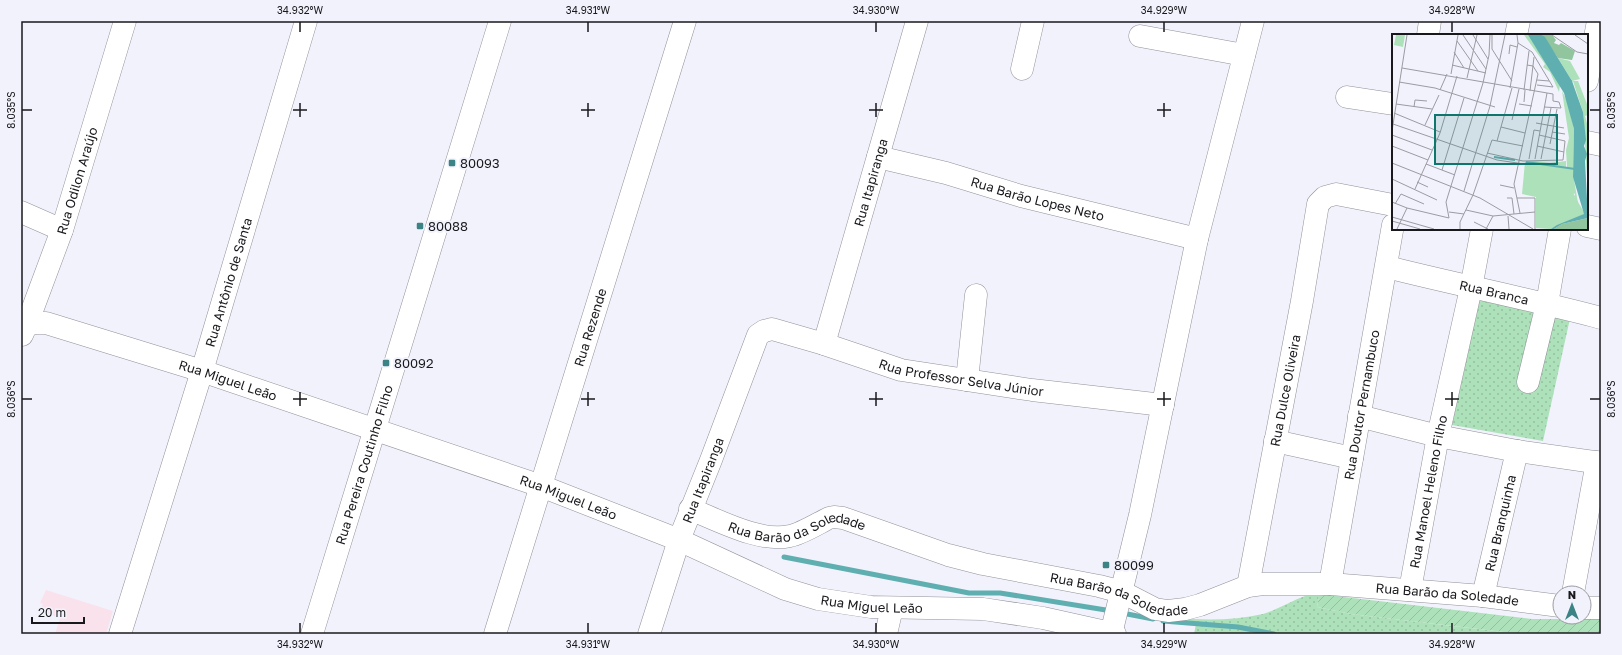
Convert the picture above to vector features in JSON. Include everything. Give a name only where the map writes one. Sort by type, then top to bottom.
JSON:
[{"type":"street","name":"Rua Odilon Araújo","points":[[23,329],[62,230],[125,21]]},
{"type":"street","name":"Rua Antônio de Santa","points":[[120,634],[202,370],[306,21]]},
{"type":"street","name":"Rua Pereira Coutinho Filho","points":[[312,634],[500,21]]},
{"type":"street","name":"Rua Rezende","points":[[495,634],[684,21]]},
{"type":"street","name":"Rua Itapiranga","points":[[824,344],[917,21]]},
{"type":"street","points":[[1022,70],[1033,21]]},
{"type":"street","points":[[1112,632],[1140,515],[1197,239],[1253,21]]},
{"type":"street","points":[[1428,34],[1430,21]]},
{"type":"street","points":[[1516,34],[1519,21]]},
{"type":"street","points":[[1588,78],[1596,58],[1598,21]]},
{"type":"street","points":[[1140,36],[1244,55]]},
{"type":"street","points":[[1347,98],[1392,104]]},
{"type":"street","points":[[1588,142],[1601,145]]},
{"type":"street","name":"Rua Barão Lopes Neto","points":[[878,157],[946,173],[1021,196],[1197,239]]},
{"type":"street","name":"Rua Dulce Oliveira","points":[[1248,586],[1302,302],[1318,204],[1325,197],[1336,194],[1392,205]]},
{"type":"street","points":[[21,212],[62,230]]},
{"type":"street","points":[[1588,226],[1601,229]]},
{"type":"street","name":"Rua Doutor Pernambuco","points":[[1330,584],[1387,267],[1392,230]]},
{"type":"street","name":"Rua Manoel Heleno Filho","points":[[1410,590],[1438,436],[1471,288],[1482,230]]},
{"type":"street","points":[[1528,382],[1547,304],[1560,230]]},
{"type":"street","name":"Rua Branca","points":[[1387,267],[1601,318]]},
{"type":"street","points":[[967,380],[976,295]]},
{"type":"street","name":"Rua Miguel Leão","points":[[23,329],[36,323],[46,323],[202,370],[375,428],[541,486],[679,540],[785,589],[818,599],[871,607],[983,609],[1043,618],[1112,632]]},
{"type":"street","name":"Rua Professor Selva Júnior","points":[[764,331],[772,330],[824,344],[901,370],[1032,390],[1163,406]]},
{"type":"street","name":"Rua Itapiranga","points":[[648,634],[690,509],[711,460],[758,335],[764,331]]},
{"type":"street","points":[[1359,416],[1438,436],[1517,451],[1599,463],[1575,585]]},
{"type":"street","points":[[1275,441],[1352,458]]},
{"type":"street","name":"Rua Branquinha","points":[[1483,596],[1517,451]]},
{"type":"street","name":"Rua Barão da Soledade","points":[[690,509],[760,536],[772,538],[791,536],[829,518],[843,518],[948,555],[983,564],[1099,586],[1155,609],[1168,611],[1200,605],[1248,586],[1263,584],[1330,584],[1483,596],[1552,605]]},
{"type":"street","points":[[886,634],[892,608]]},
{"type":"shaded area","points":[[46,590],[113,611],[106,634],[55,634],[60,618],[40,611],[43,604],[40,603]]},
{"type":"green space","points":[[1481,292],[1571,314],[1543,441],[1452,425]]},
{"type":"green space","points":[[1327,595],[1532,619],[1552,619],[1552,625],[1592,625],[1592,619],[1601,619],[1601,632],[1521,634],[1351,614],[1317,607],[1319,596]]},
{"type":"green space","points":[[1305,596],[1319,596],[1317,607],[1351,614],[1521,634],[1194,634],[1196,624],[1170,622],[1135,615],[1183,619],[1231,619],[1263,614]]},
{"type":"waterway","points":[[784,557],[969,593],[1000,593],[1112,611]]},
{"type":"waterway","points":[[1122,613],[1153,619]]},
{"type":"waterway","points":[[1163,621],[1238,627],[1274,634]]},
{"type":"place","name":"80093","points":[[452,163]]},
{"type":"place","name":"80088","points":[[420,226]]},
{"type":"place","name":"80092","points":[[386,363]]},
{"type":"place","name":"80099","points":[[1106,565]]}]
